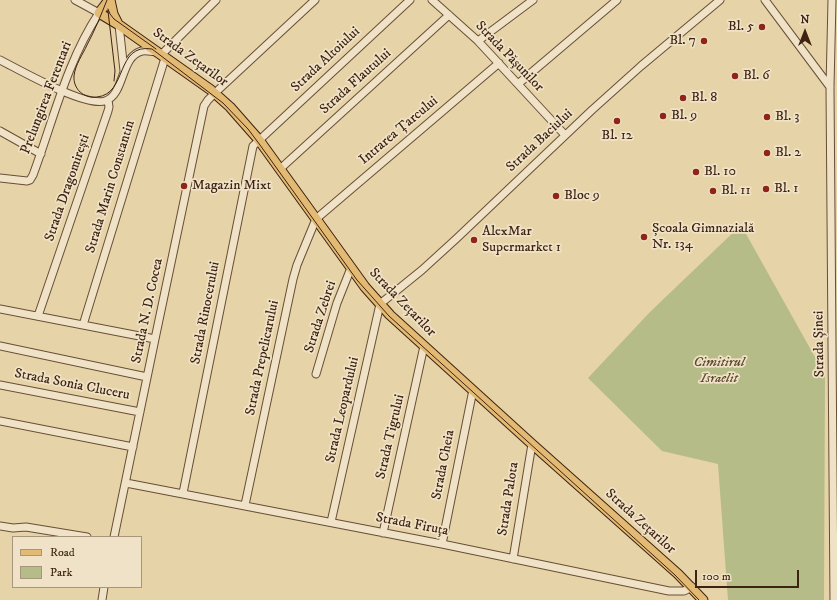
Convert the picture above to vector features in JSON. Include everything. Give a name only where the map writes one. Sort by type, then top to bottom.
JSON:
[{"type":"main road","name":"Prelungirea Ferentari","points":[[99,13],[109,0]]},
{"type":"main road","name":"Prelungirea Ferentari","points":[[109,0],[113,14],[119,25]]},
{"type":"main road","name":"Strada Zețarilor","points":[[99,13],[162,55],[215,93],[230,106],[259,140],[351,268],[380,304],[532,444],[692,587],[703,600]]},
{"type":"street","points":[[75,0],[99,13]]},
{"type":"street","name":"Strada Marin Constantin","points":[[83,325],[161,67],[162,55],[216,0]]},
{"type":"street","name":"Strada N. D. Cocea","points":[[114,536],[200,121],[206,103],[315,0]]},
{"type":"street","name":"Strada Altoiului","points":[[259,140],[410,0]]},
{"type":"street","name":"Strada Pășunilor","points":[[432,0],[478,41],[564,135]]},
{"type":"street","points":[[478,41],[533,0]]},
{"type":"street","points":[[518,84],[617,0]]},
{"type":"street","name":"Strada Baciului","points":[[380,304],[422,270],[456,239],[564,135],[641,66],[720,0]]},
{"type":"street","points":[[765,0],[830,87]]},
{"type":"street","name":"Strada Șinei","points":[[832,0],[830,87],[834,600]]},
{"type":"street","name":"Prelungirea Ferentari","points":[[0,178],[22,181],[30,180],[33,175],[62,91],[83,42],[99,13]]},
{"type":"street","name":"Strada Flautului","points":[[280,169],[449,15]]},
{"type":"street","name":"Strada Dragomirești","points":[[119,25],[124,71]]},
{"type":"street","name":"Strada Dragomirești","points":[[38,316],[108,111],[108,100],[117,88],[131,58],[143,51],[162,55]]},
{"type":"street","points":[[0,60],[62,91],[96,102],[108,100]]},
{"type":"street","name":"Intrarea Țarcului","points":[[316,219],[499,64]]},
{"type":"street","points":[[0,131],[41,154]]},
{"type":"street","name":"Strada Rinocerului","points":[[183,493],[252,150],[253,146],[259,140]]},
{"type":"street","name":"Strada Prepelicarului","points":[[244,505],[293,279],[316,219]]},
{"type":"street","name":"Strada Zebrei","points":[[316,374],[337,303],[351,268]]},
{"type":"street","name":"Strada Leopardului","points":[[331,522],[380,304]]},
{"type":"street","points":[[0,308],[155,339]]},
{"type":"street","points":[[0,346],[147,377]]},
{"type":"street","name":"Strada Tigrului","points":[[383,533],[424,346]]},
{"type":"street","name":"Strada Sonia Cluceru","points":[[0,385],[140,412]]},
{"type":"street","name":"Strada Cheia","points":[[442,544],[473,390]]},
{"type":"street","points":[[0,421],[133,447]]},
{"type":"street","name":"Strada Palota","points":[[512,559],[532,444]]},
{"type":"street","name":"Strada Firuța","points":[[126,483],[442,544],[668,591],[684,591],[692,587]]},
{"type":"street","points":[[0,526],[13,528],[26,527],[81,536]]},
{"type":"street","points":[[102,600],[104,588]]},
{"type":"green space","name":"Cimitirul Israelit","points":[[741,225],[825,375],[824,600],[728,600],[718,464],[662,451],[588,378],[650,312]]},
{"type":"tram line","points":[[107,0],[77,64],[74,76],[77,89],[84,95],[92,97],[107,94],[113,87],[132,54],[140,49],[152,49],[223,103],[248,129],[357,280],[389,316],[675,575],[699,600]]},
{"type":"tram line","points":[[108,9],[114,19],[156,49]]},
{"type":"tram line","points":[[108,11],[115,71],[114,81]]},
{"type":"place","name":"Bl. 5","points":[[762,27]]},
{"type":"place","name":"Bl. 7","points":[[704,41]]},
{"type":"place","name":"Bl. 6","points":[[735,76]]},
{"type":"place","name":"Bl. 8","points":[[683,98]]},
{"type":"place","name":"Bl. 9","points":[[663,116]]},
{"type":"place","name":"Bl. 3","points":[[767,117]]},
{"type":"place","name":"Bl. 12","points":[[617,121]]},
{"type":"place","name":"Bl. 2","points":[[767,153]]},
{"type":"place","name":"Bl. 10","points":[[696,172]]},
{"type":"place","name":"Magazin Mixt","points":[[184,186]]},
{"type":"place","name":"Bl. 1","points":[[766,189]]},
{"type":"place","name":"Bl. 11","points":[[713,191]]},
{"type":"place","name":"Bloc 9","points":[[556,196]]},
{"type":"place","name":"Școala Gimnazială Nr. 134","points":[[644,237]]},
{"type":"place","name":"AlexMar Supermarket 1","points":[[474,240]]}]
